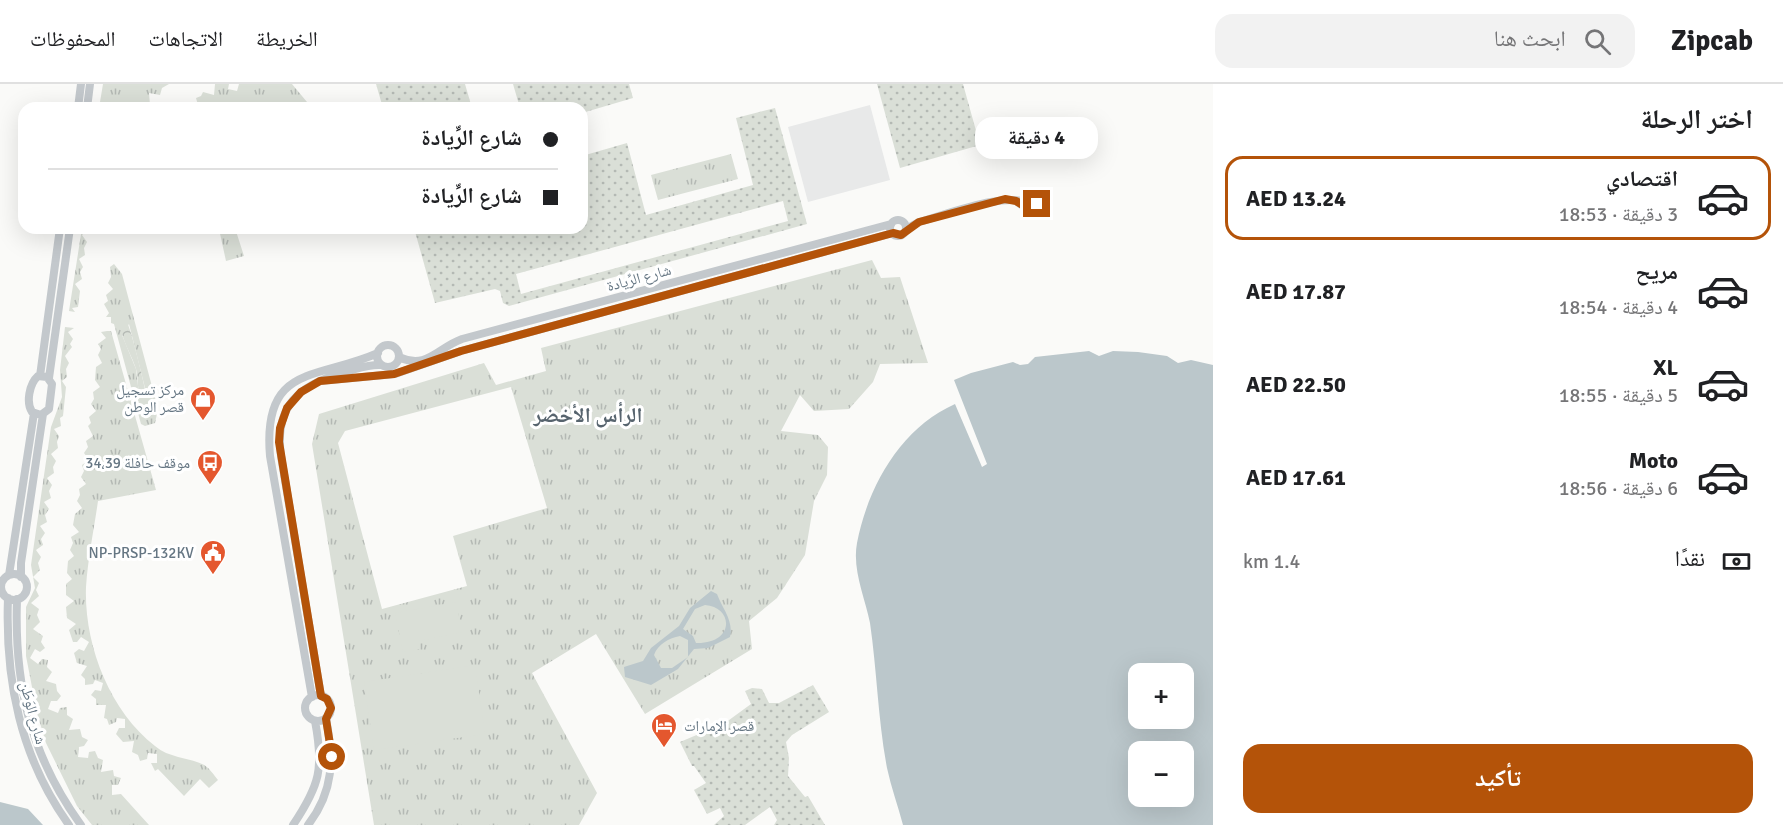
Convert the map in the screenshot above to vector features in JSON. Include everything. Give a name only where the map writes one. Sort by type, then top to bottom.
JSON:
[{"type":"street","points":[[79,102],[81,84]]},
{"type":"street","points":[[88,102],[90,84]]},
{"type":"street","points":[[905,226],[992,202],[1010,199],[1016,201]]},
{"type":"street","name":"شارع الرِّيادة","points":[[320,381],[394,374],[472,348],[893,233],[901,235],[905,226],[897,220],[891,224],[462,339],[423,361],[412,362],[399,357]]},
{"type":"street","points":[[891,224],[893,233]]},
{"type":"street","points":[[9,575],[21,577],[25,581],[26,591],[17,599],[8,598],[1,586],[9,575],[34,413],[29,404],[33,381],[40,376],[59,234]]},
{"type":"street","points":[[21,577],[21,563],[43,414],[50,406],[52,386],[49,378],[69,234]]},
{"type":"street","points":[[293,825],[317,780],[321,762],[315,721],[306,710],[312,698],[270,456],[270,422],[279,398],[298,379],[378,353],[381,348],[390,346],[396,349],[399,357],[391,367],[381,365],[378,353]]},
{"type":"street","name":"شارع الرِّيادة","points":[[321,696],[279,442],[280,428],[287,408],[301,392],[320,381],[364,367],[381,365]]},
{"type":"street","points":[[40,376],[49,378]]},
{"type":"street","points":[[34,413],[43,414]]},
{"type":"street","name":"شارع الوَطَن","points":[[8,598],[8,660],[19,721],[39,775],[69,825]]},
{"type":"street","name":"شارع الوَطَن","points":[[17,599],[17,660],[30,725],[48,771],[81,825]]},
{"type":"street","points":[[312,698],[321,696],[330,704],[330,714],[326,719],[315,721]]},
{"type":"street","points":[[308,825],[321,804],[330,782],[333,764],[326,719]]},
{"type":"street","points":[[306,804],[321,804]]},
{"type":"shaded area","points":[[870,105],[890,180],[808,202],[788,127]]},
{"type":"shaded area","points":[[1089,351],[1099,356],[1113,351],[1167,356],[1178,363],[1191,360],[1213,365],[1213,825],[903,825],[887,768],[870,623],[856,563],[857,543],[862,522],[879,480],[903,443],[918,428],[955,404],[982,467],[987,464],[954,380],[1013,362],[1020,365],[1028,364],[1035,357]]},
{"type":"shaded area","points":[[711,591],[717,594],[729,620],[730,637],[708,648],[694,649],[688,656],[688,640],[680,636],[672,638],[664,642],[654,655],[661,668],[672,668],[687,658],[678,669],[651,685],[625,677],[624,667],[643,661],[651,648],[679,626],[690,608]],"holes":[[[705,605],[715,607],[721,612],[726,625],[724,632],[718,638],[709,642],[696,643],[693,636],[683,629],[695,609]]]},
{"type":"shaded area","points":[[0,802],[28,809],[43,825],[0,825]]},
{"type":"green space","points":[[103,84],[169,84],[162,88],[160,95],[149,93],[150,102],[100,102]]},
{"type":"green space","points":[[215,84],[229,84],[228,89],[237,91],[239,84],[292,84],[307,102],[197,102],[196,98],[203,92],[214,95]]},
{"type":"green space","points":[[376,84],[465,84],[470,102],[381,102]]},
{"type":"green space","points":[[513,84],[629,84],[633,98],[588,111],[588,102],[518,102]]},
{"type":"green space","points":[[877,84],[963,84],[980,145],[900,168]]},
{"type":"green space","points":[[775,108],[807,224],[509,306],[503,303],[500,291],[495,289],[435,303],[416,234],[588,234],[588,154],[627,143],[646,215],[753,185],[736,118]],"holes":[[[783,201],[788,221],[521,294],[516,274]]]},
{"type":"green space","points":[[731,154],[738,179],[658,200],[651,175]]},
{"type":"green space","points":[[81,234],[83,234],[87,242],[84,248],[85,255],[79,259],[83,267],[80,272],[82,279],[75,284],[80,291],[78,307],[72,308],[75,312],[69,311]]},
{"type":"green space","points":[[220,234],[237,234],[244,256],[226,261]]},
{"type":"green space","points":[[872,260],[881,278],[900,277],[928,363],[880,364],[873,382],[849,409],[814,411],[800,395],[781,431],[818,435],[828,447],[827,475],[814,501],[805,555],[777,598],[749,621],[752,649],[645,714],[596,634],[532,673],[597,793],[579,825],[374,825],[312,444],[319,414],[484,363],[496,385],[546,371],[541,348]],"holes":[[[511,387],[547,508],[453,536],[467,586],[382,609],[338,443],[345,431]]]},
{"type":"green space","points":[[114,264],[122,274],[158,409],[155,423],[145,426],[141,424],[114,324],[111,323],[111,317],[106,317],[109,313],[104,304],[108,301],[106,295],[113,289],[108,283],[111,277],[110,267]],"holes":[[[129,324],[146,392],[144,398],[139,394],[136,369],[122,335]]]},
{"type":"green space","points":[[124,316],[133,340],[146,393],[142,398],[136,369],[121,331],[121,317]]},
{"type":"green space","points":[[65,327],[74,328],[68,332],[73,339],[70,344],[72,347],[65,356],[69,363],[66,369],[67,377],[62,381],[66,387],[63,416],[60,418],[61,426],[54,429],[59,436],[58,448],[51,454],[56,461],[53,467],[54,473],[47,478],[52,485],[49,491],[51,498],[44,502],[49,509],[45,515],[47,522],[40,526],[45,533],[41,539],[43,545],[36,550],[41,557],[38,563],[40,570],[33,577],[31,565],[51,427],[62,397],[60,370]]},
{"type":"green space","points":[[111,331],[156,490],[98,501],[86,587],[89,631],[112,695],[139,731],[160,750],[204,765],[218,780],[209,788],[200,779],[184,796],[158,769],[155,771],[151,763],[157,763],[157,754],[148,753],[147,759],[140,761],[138,755],[132,752],[134,741],[123,742],[116,734],[119,728],[125,728],[125,719],[117,718],[116,722],[109,725],[107,719],[104,718],[106,705],[96,705],[96,699],[91,695],[95,690],[101,691],[103,683],[95,680],[93,684],[85,685],[85,679],[81,675],[87,666],[77,663],[74,653],[79,649],[84,651],[89,642],[81,637],[77,642],[73,642],[69,630],[76,624],[67,618],[66,607],[74,601],[66,595],[66,584],[72,579],[67,573],[68,561],[74,556],[70,550],[73,543],[71,537],[79,532],[73,525],[75,514],[82,508],[77,501],[80,495],[79,489],[86,484],[81,477],[84,471],[82,465],[89,460],[84,453],[88,447],[86,441],[93,436],[88,426],[91,423],[89,417],[96,411],[91,404],[94,399],[93,392],[100,387],[95,380],[96,367],[102,363],[98,355],[101,349],[98,344],[106,338],[101,332]]},
{"type":"green space","points":[[33,577],[39,583],[36,590],[39,596],[31,603],[39,609],[37,615],[40,622],[33,629],[43,636],[41,642],[45,648],[40,652],[35,649],[30,658],[38,664],[42,659],[48,660],[47,667],[52,672],[46,681],[56,684],[61,696],[57,701],[51,701],[48,709],[58,713],[60,708],[67,707],[67,715],[73,719],[69,730],[80,729],[82,737],[88,740],[84,746],[79,747],[78,757],[88,758],[89,752],[95,751],[98,758],[103,760],[101,772],[113,770],[114,776],[121,778],[118,785],[112,785],[112,795],[121,794],[149,825],[92,825],[77,806],[46,743],[37,713],[26,656],[26,607],[35,588]]},
{"type":"green space","points":[[456,602],[462,632],[419,641],[420,649],[403,652],[395,613]]},
{"type":"green space","points":[[475,665],[485,734],[374,750],[364,682]]},
{"type":"green space","points":[[813,685],[829,712],[792,735],[786,742],[789,758],[788,776],[805,797],[808,796],[825,825],[774,825],[777,820],[770,807],[745,825],[714,825],[724,816],[720,808],[707,814],[694,790],[706,783],[692,766],[680,742],[725,723],[751,704],[745,691],[752,688],[762,689],[769,703],[779,703]]},
{"type":"place","name":"مركز تسجيل قصر الوطن","points":[[203,422]]},
{"type":"place","name":"موقف حافلة 34،39","points":[[210,486]]},
{"type":"place","name":"NP-PRSP-132KV","points":[[213,576]]},
{"type":"place","name":"قصر الإمارات","points":[[664,749]]},
{"type":"district","name":"الرأس الأخضر","points":[[588,415]]},
{"type":"route","points":[[332,757],[326,719],[331,708],[327,699],[321,696],[279,442],[284,414],[301,392],[320,381],[333,381],[361,375],[394,374],[483,345],[893,233],[896,236],[901,235],[906,229],[919,222],[992,202],[1010,199],[1034,212],[1039,209],[1037,204]]}]
